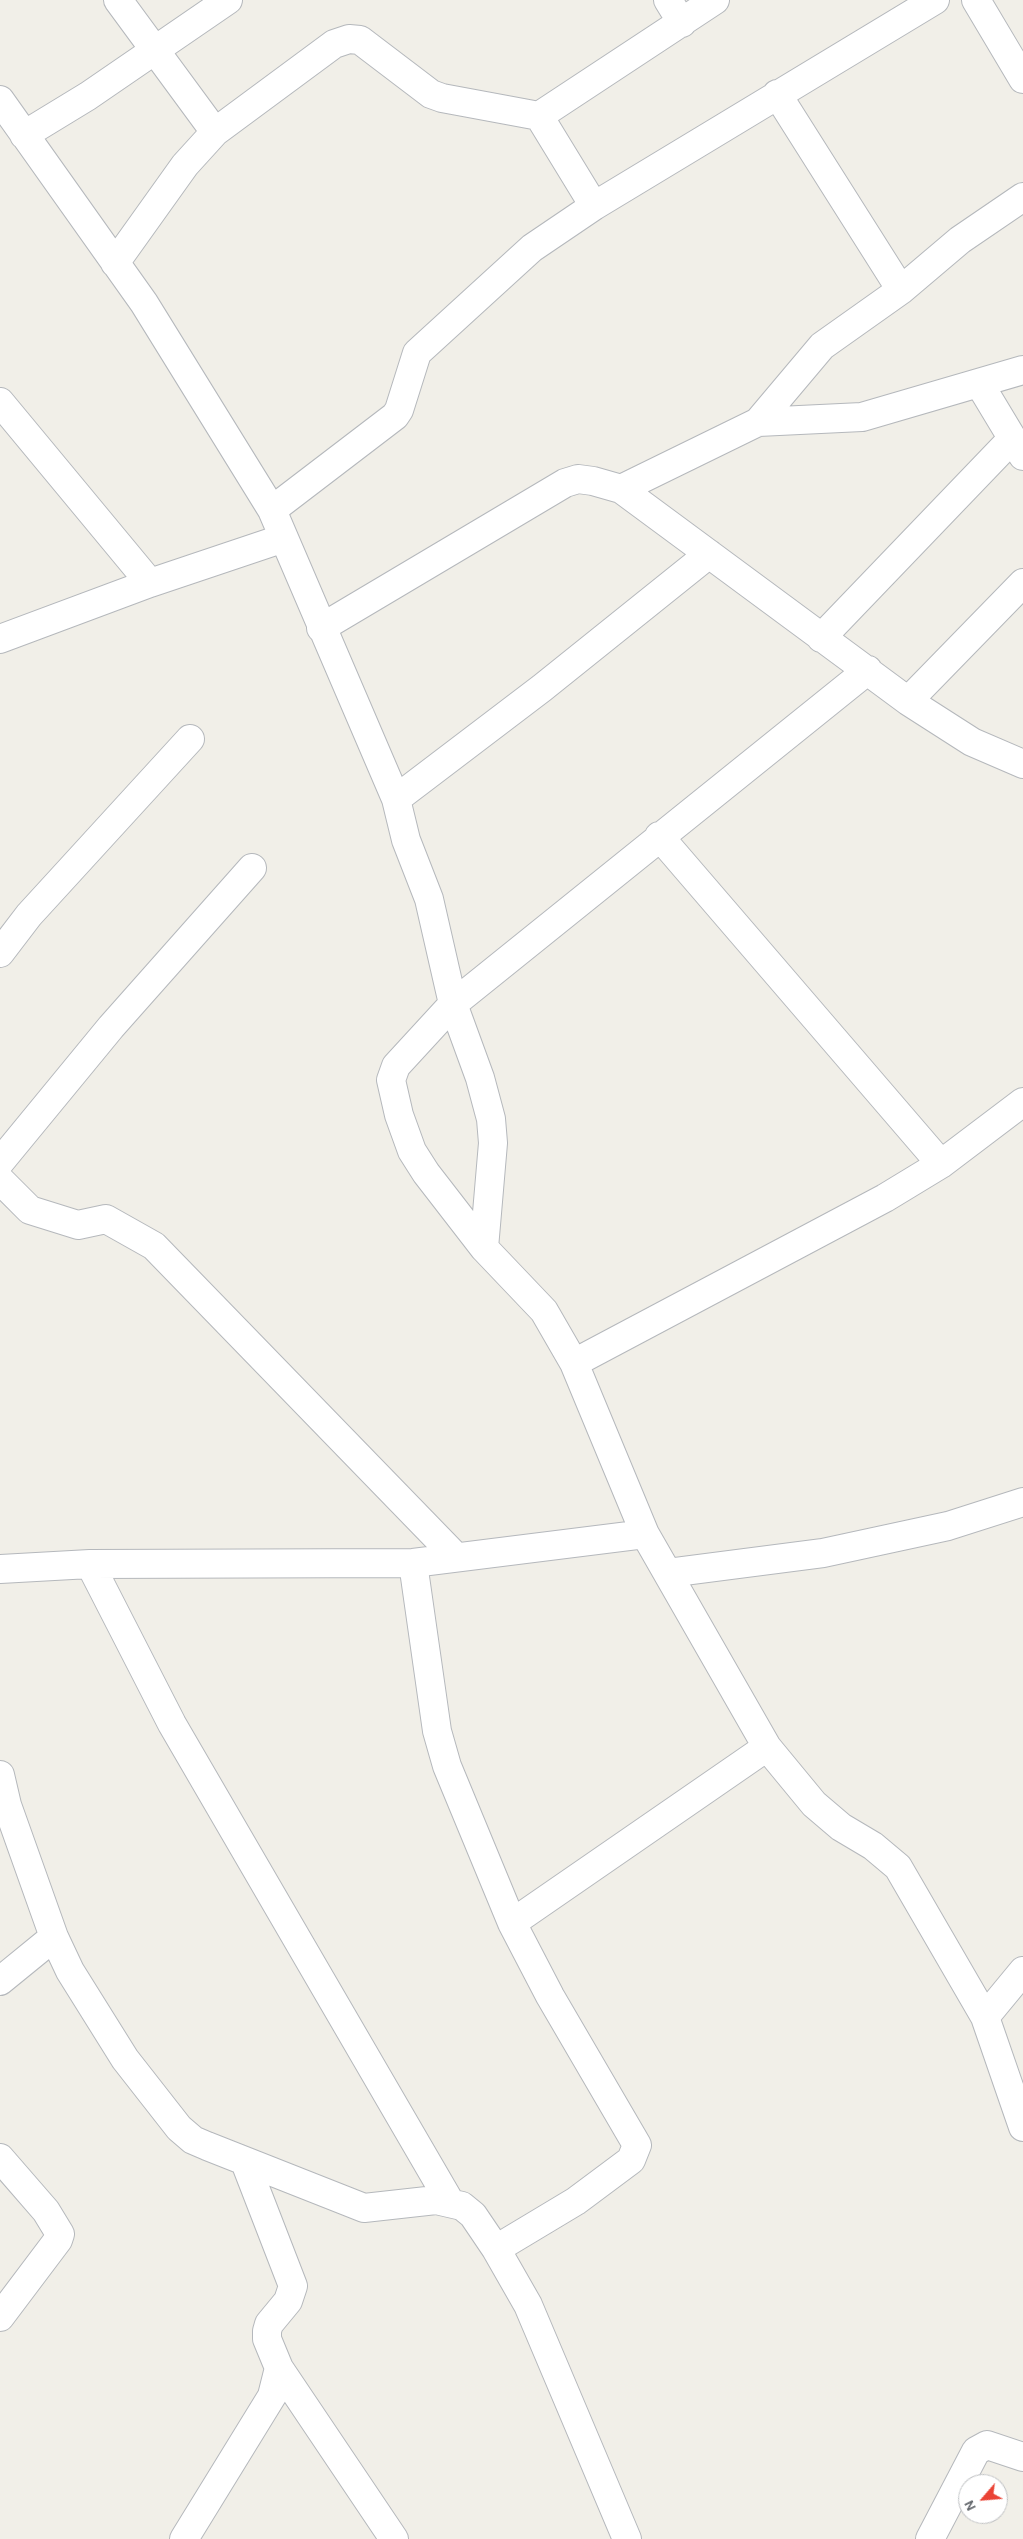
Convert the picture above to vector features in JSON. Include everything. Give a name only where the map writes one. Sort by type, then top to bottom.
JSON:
[{"type":"street","points":[[118,0],[215,132]]},
{"type":"street","points":[[24,135],[88,96],[228,0]]},
{"type":"street","points":[[668,0],[682,23]]},
{"type":"street","points":[[115,263],[189,160],[215,132],[334,44],[349,39],[360,40],[431,94],[442,98],[539,116],[715,0]]},
{"type":"street","points":[[272,510],[395,416],[399,410],[416,353],[532,248],[594,206],[935,0]]},
{"type":"street","points":[[976,0],[1023,79]]},
{"type":"street","points":[[777,94],[901,290]]},
{"type":"street","points":[[0,100],[144,303],[272,510],[396,799],[406,840],[429,899],[453,1004],[480,1078],[491,1119],[493,1143],[484,1248]]},
{"type":"street","points":[[539,116],[594,206]]},
{"type":"street","points":[[758,422],[822,346],[901,290],[960,240],[1023,197]]},
{"type":"street","points":[[621,489],[758,422],[862,417],[1023,370]]},
{"type":"street","points":[[821,638],[1018,448],[979,383]]},
{"type":"street","points":[[0,402],[150,583]]},
{"type":"street","points":[[322,628],[565,483],[578,479],[621,489],[908,701],[972,742],[1023,764]]},
{"type":"street","points":[[0,638],[150,583],[284,538]]},
{"type":"street","points":[[396,799],[542,688],[709,554]]},
{"type":"street","points":[[908,701],[1023,583]]},
{"type":"street","points":[[868,670],[659,836],[584,900],[453,1004],[396,1066],[391,1080],[399,1115],[412,1151],[484,1248],[544,1311],[574,1363],[645,1534],[767,1747],[814,1804],[841,1827],[873,1846],[898,1866],[985,2017],[1023,2127]]},
{"type":"street","points":[[0,953],[29,916],[190,739]]},
{"type":"street","points":[[659,836],[941,1164]]},
{"type":"street","points":[[0,1162],[111,1027],[252,868]]},
{"type":"street","points":[[574,1363],[885,1198],[941,1164],[1023,1102]]},
{"type":"street","points":[[0,1180],[30,1210],[78,1225],[106,1219],[154,1246],[456,1557]]},
{"type":"street","points":[[668,1573],[823,1553],[948,1526],[1023,1502]]},
{"type":"street","points":[[0,1569],[90,1564],[413,1563],[645,1534]]},
{"type":"street","points":[[413,1563],[440,1740],[447,1766],[512,1923],[550,1996],[637,2145],[631,2160],[576,2201],[496,2249]]},
{"type":"street","points":[[90,1564],[172,1724],[450,2202]]},
{"type":"street","points":[[512,1923],[767,1747]]},
{"type":"street","points":[[0,1776],[7,1805],[54,1937],[70,1971],[125,2059],[179,2128],[193,2140],[364,2208],[436,2200],[462,2206],[473,2215],[496,2249],[528,2305],[627,2539]]},
{"type":"street","points":[[0,1981],[54,1937]]},
{"type":"street","points":[[985,2017],[1023,1971]]},
{"type":"street","points":[[0,2158],[46,2211],[60,2234],[58,2240],[0,2316]]},
{"type":"street","points":[[245,2162],[293,2286],[288,2301],[269,2324],[267,2339],[279,2368],[394,2539]]},
{"type":"street","points":[[184,2539],[272,2396],[279,2368]]},
{"type":"street","points":[[930,2539],[976,2451],[987,2445],[1023,2457]]}]
